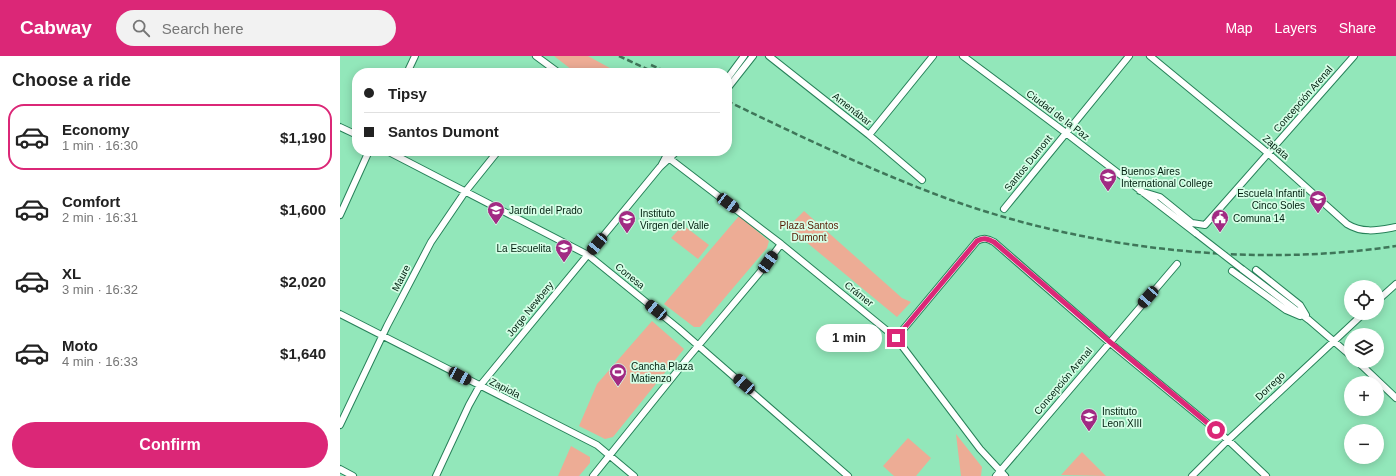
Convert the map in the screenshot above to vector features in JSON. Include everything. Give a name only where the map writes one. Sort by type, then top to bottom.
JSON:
[{"type":"street","points":[[409,68],[415,56]]},
{"type":"street","points":[[536,56],[552,68]]},
{"type":"street","points":[[732,72],[744,56]]},
{"type":"street","name":"Amenábar","points":[[768,56],[869,135],[922,180]]},
{"type":"street","points":[[869,135],[934,56]]},
{"type":"street","name":"Ciudad de la Paz","points":[[963,56],[1066,133],[1335,340],[1344,349]]},
{"type":"street","name":"Santos Dumont","points":[[1004,209],[1130,56]]},
{"type":"street","name":"Zapata","points":[[1150,56],[1269,154],[1353,228],[1368,231],[1396,227]]},
{"type":"street","name":"Concepción Arenal","points":[[1202,225],[1209,222],[1354,56]]},
{"type":"street","points":[[732,83],[752,57]]},
{"type":"street","points":[[340,127],[352,133]]},
{"type":"street","points":[[340,215],[367,156]]},
{"type":"street","name":"Conesa","points":[[397,156],[588,255],[699,345],[848,476]]},
{"type":"street","name":"Maure","points":[[340,425],[431,242],[465,192],[494,156]]},
{"type":"street","name":"Jorge Newbery","points":[[436,476],[469,404],[479,387],[660,167],[667,156]]},
{"type":"street","name":"Crámer","points":[[669,156],[781,244],[896,338],[1000,474]]},
{"type":"street","name":"Ciudad de la Paz","points":[[1140,191],[1160,197],[1192,223],[1202,225]]},
{"type":"street","points":[[896,338],[974,245],[982,238],[994,242],[1110,342],[1228,440],[1266,476]]},
{"type":"street","points":[[593,476],[699,345],[761,272],[781,244]]},
{"type":"street","name":"Concepción Arenal","points":[[1000,474],[1177,264]]},
{"type":"street","name":"Ciudad de la Paz","points":[[1256,270],[1300,305],[1309,320]]},
{"type":"street","name":"Ciudad de la Paz","points":[[1232,271],[1248,280],[1286,310],[1309,320]]},
{"type":"street","points":[[1384,295],[1396,284]]},
{"type":"street","name":"Zapiola","points":[[340,314],[479,387],[597,445],[634,476]]},
{"type":"street","name":"Dorrego","points":[[1192,476],[1228,440],[1356,320]]},
{"type":"street","points":[[1364,368],[1396,398]]},
{"type":"street","points":[[340,469],[353,476]]},
{"type":"green space","points":[[554,56],[588,56],[610,68],[570,68]]},
{"type":"green space","name":"Plaza Santos Dumont","points":[[804,211],[902,298],[911,302],[897,317],[788,227]]},
{"type":"green space","points":[[739,216],[769,241],[767,248],[700,327],[694,327],[664,304]]},
{"type":"green space","points":[[683,225],[709,245],[698,259],[671,238]]},
{"type":"green space","points":[[652,321],[684,349],[613,437],[605,439],[579,426],[597,384]]},
{"type":"green space","points":[[956,434],[982,467],[981,476],[961,476]]},
{"type":"green space","points":[[908,438],[931,458],[916,476],[894,476],[883,466]]},
{"type":"green space","points":[[571,446],[590,457],[590,463],[579,476],[558,476]]},
{"type":"green space","points":[[1082,452],[1106,476],[1061,475]]},
{"type":"railway","points":[[619,56],[645,68]]},
{"type":"railway","points":[[651,65],[658,68]]},
{"type":"railway","points":[[732,103],[838,153],[922,189],[1004,217],[1058,231],[1114,242],[1171,250],[1228,254],[1285,255],[1341,252],[1396,246]]},
{"type":"place","name":"Buenos Aires International College","points":[[1108,192]]},
{"type":"place","name":"Escuela Infantil Cinco Soles","points":[[1318,214]]},
{"type":"place","name":"Jardín del Prado","points":[[496,225]]},
{"type":"place","name":"Comuna 14","points":[[1220,233]]},
{"type":"place","name":"Instituto Virgen del Valle","points":[[627,234]]},
{"type":"place","name":"La Escuelita","points":[[564,263]]},
{"type":"place","name":"Cancha Plaza Matienzo","points":[[618,387]]},
{"type":"place","name":"Instituto Leon XIII","points":[[1089,432]]},
{"type":"route","points":[[896,338],[977,241],[982,238],[988,239],[994,242],[1110,342],[1216,430]]}]
